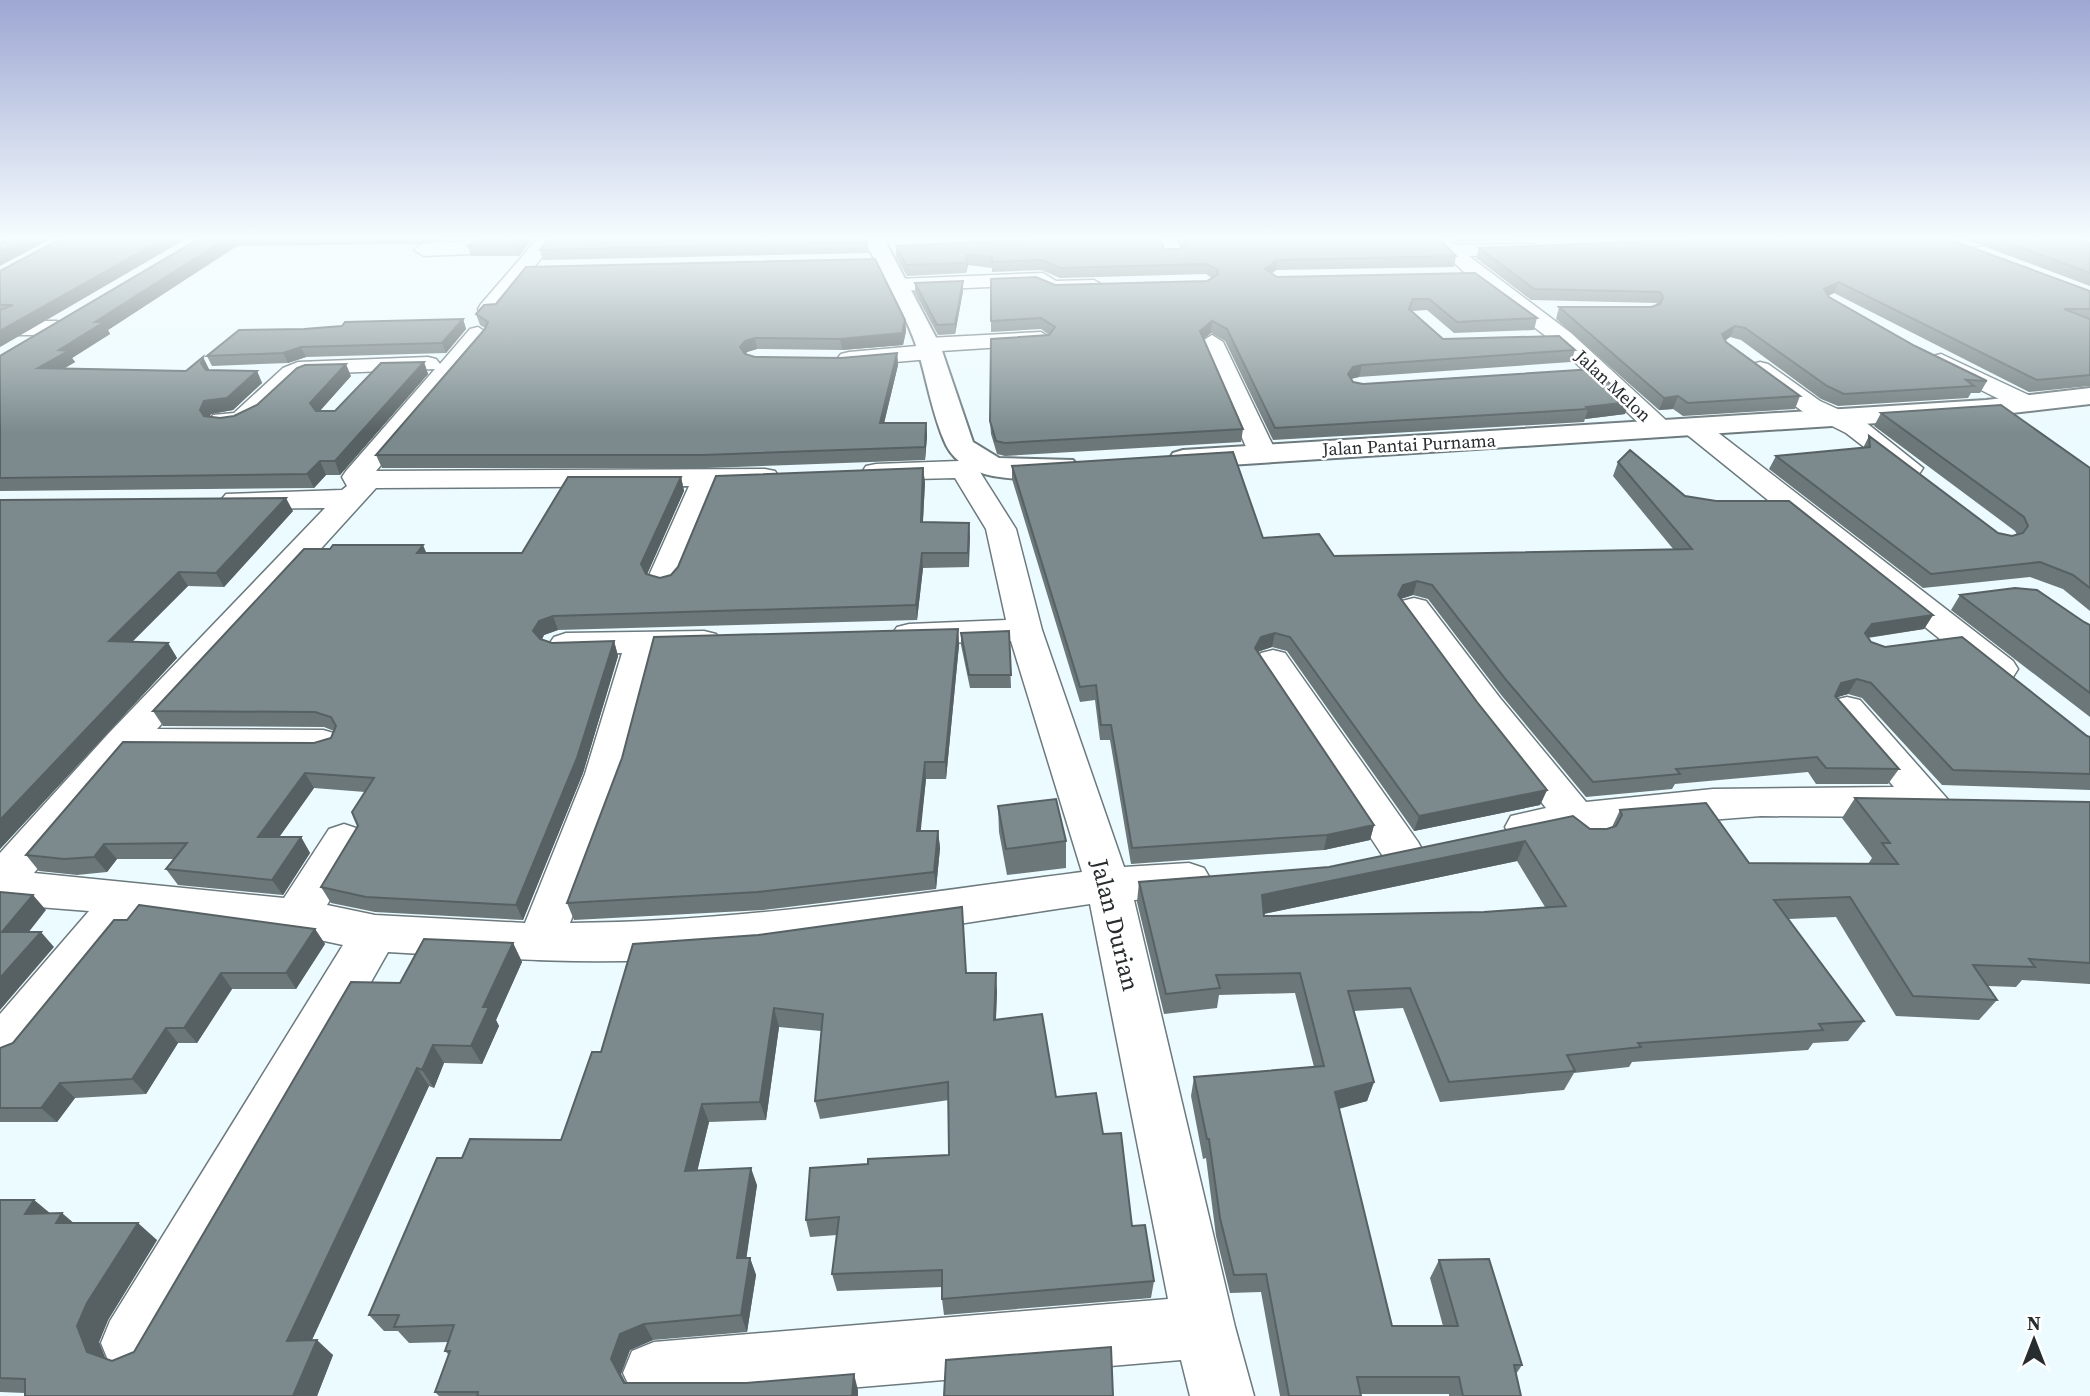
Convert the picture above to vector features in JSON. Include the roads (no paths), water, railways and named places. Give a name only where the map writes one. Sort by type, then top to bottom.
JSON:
[{"type":"street","points":[[489,309],[495,302]]},
{"type":"street","points":[[906,302],[929,349],[960,444],[971,465]]},
{"type":"street","name":"Jalan Melon","points":[[1516,302],[1563,338],[1660,429]]},
{"type":"street","points":[[1527,310],[1567,309]]},
{"type":"street","points":[[24,347],[76,314]]},
{"type":"street","points":[[0,328],[57,328]]},
{"type":"street","points":[[358,490],[356,477],[478,334]]},
{"type":"street","points":[[1522,340],[1563,338]]},
{"type":"street","points":[[831,360],[1041,340]]},
{"type":"street","points":[[1212,342],[1263,454]]},
{"type":"street","points":[[1918,349],[2028,404]]},
{"type":"street","points":[[1741,355],[1811,406],[1855,427],[1929,483]]},
{"type":"street","points":[[257,374],[292,373],[313,366],[453,363]]},
{"type":"street","points":[[359,385],[378,365]]},
{"type":"street","points":[[1568,372],[1596,370]]},
{"type":"street","points":[[222,421],[241,420],[292,373]]},
{"type":"street","name":"Jalan Pantai Purnama","points":[[1152,461],[2028,404],[2090,396]]},
{"type":"street","points":[[1693,427],[2026,689]]},
{"type":"street","points":[[855,473],[971,465],[1013,469],[1096,464]]},
{"type":"street","name":"Jalan Durian","points":[[971,465],[1001,529],[1025,630],[1108,885],[1204,1327],[1222,1396]]},
{"type":"street","points":[[213,500],[358,490],[787,476]]},
{"type":"street","points":[[663,580],[706,479]]},
{"type":"street","points":[[0,885],[123,742],[358,490]]},
{"type":"street","points":[[1917,601],[1957,597]]},
{"type":"street","points":[[1414,608],[1487,707],[1583,826]]},
{"type":"street","points":[[875,635],[1025,630]]},
{"type":"street","points":[[1923,645],[1961,638]]},
{"type":"street","points":[[558,645],[738,640]]},
{"type":"street","points":[[540,942],[605,774],[642,644]]},
{"type":"street","points":[[1273,661],[1403,853]]},
{"type":"street","points":[[1847,709],[1931,803]]},
{"type":"street","points":[[123,742],[323,743]]},
{"type":"street","points":[[1483,836],[1583,826],[1737,801],[1972,804]]},
{"type":"street","points":[[296,917],[344,840]]},
{"type":"street","points":[[1364,861],[1443,844]]},
{"type":"street","points":[[0,885],[296,917],[375,933],[540,942],[654,942],[759,931],[1108,885],[1229,877]]},
{"type":"street","points":[[8,1041],[128,897]]},
{"type":"street","points":[[132,1343],[375,933]]},
{"type":"street","points":[[654,1373],[1204,1327]]}]
